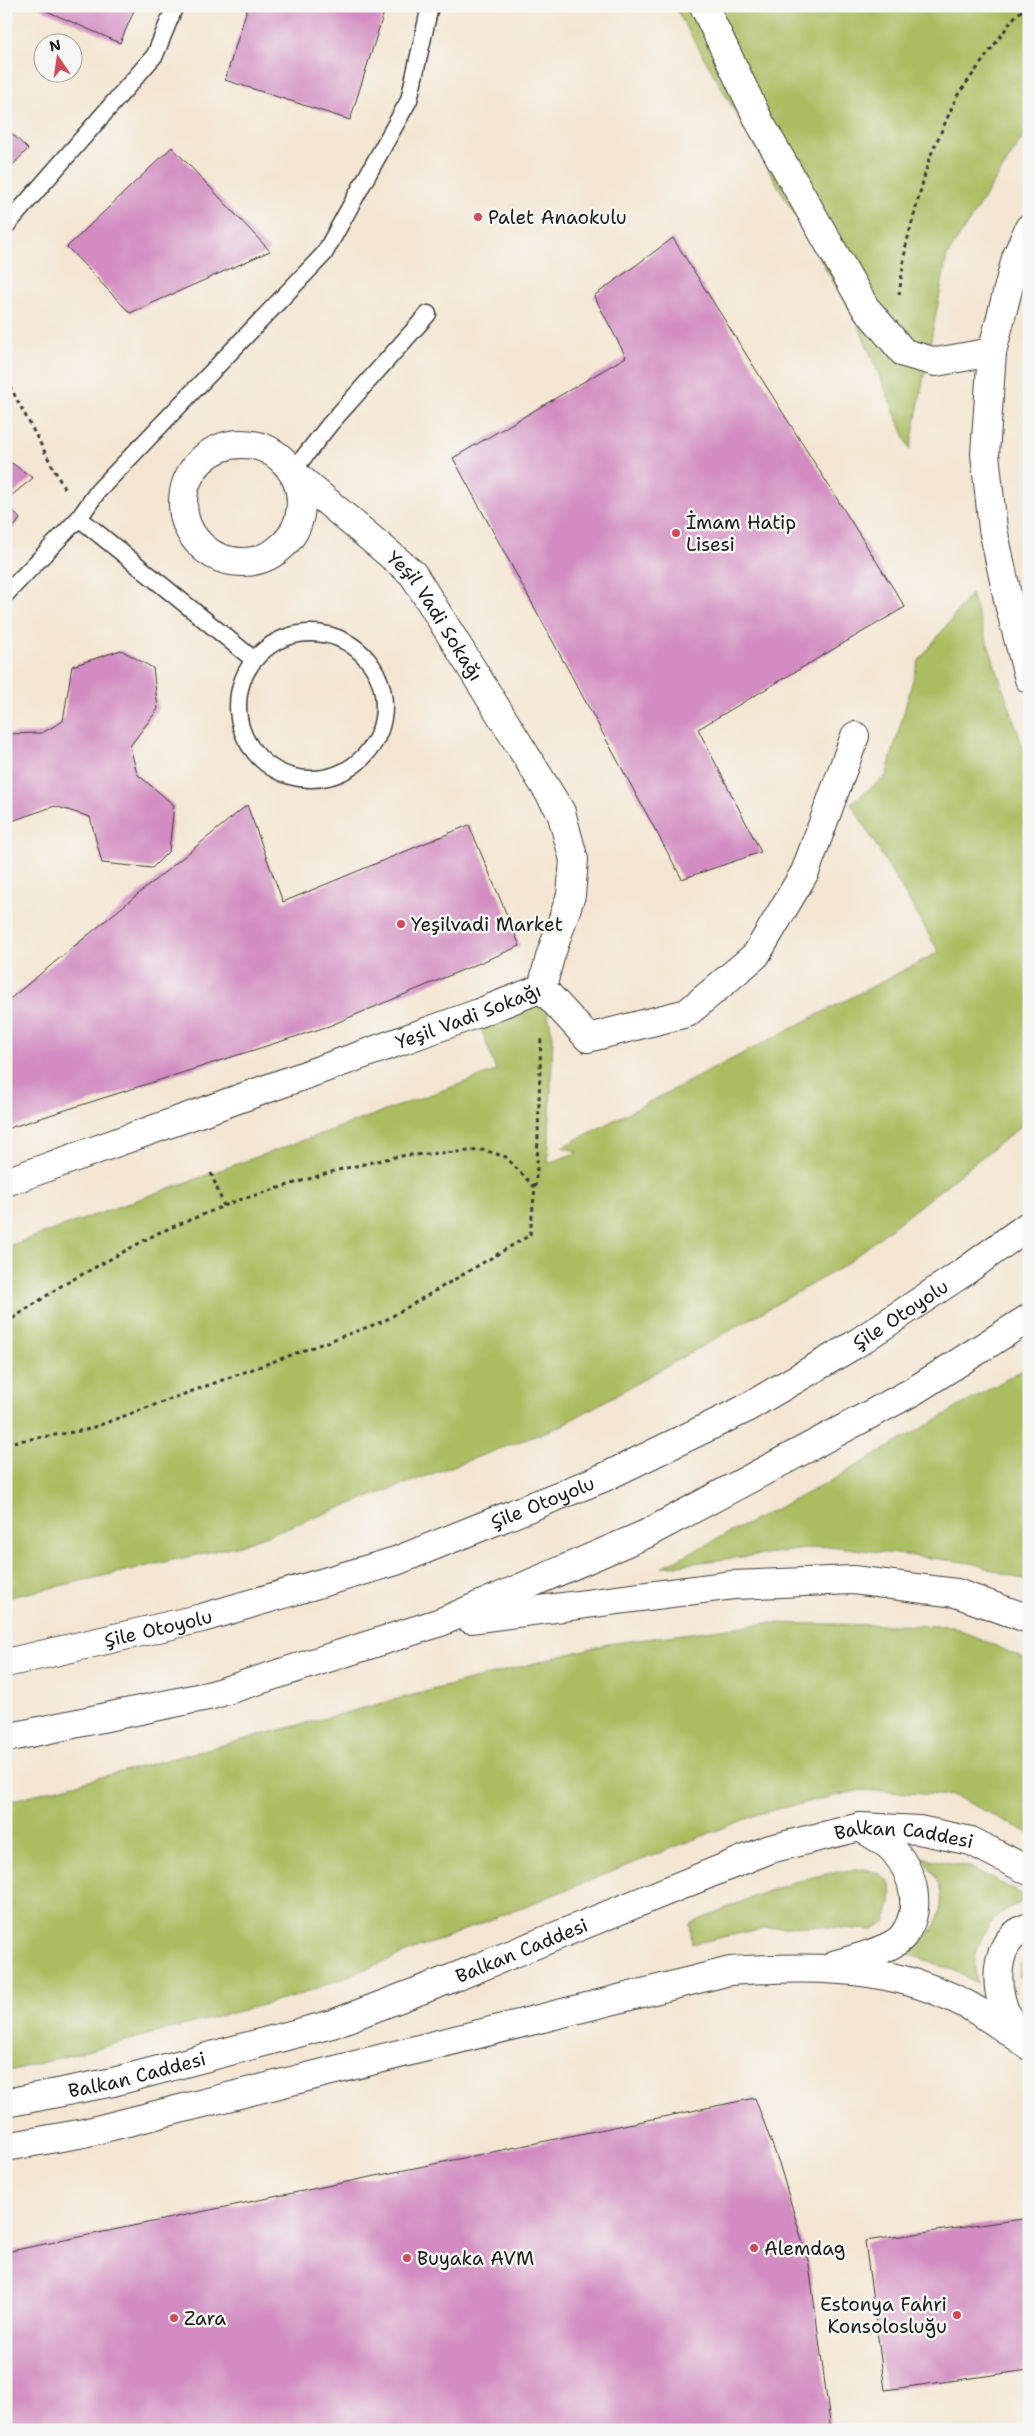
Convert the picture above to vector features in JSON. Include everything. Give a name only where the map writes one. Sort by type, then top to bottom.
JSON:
[{"type":"main road","points":[[704,6],[759,121],[865,307],[904,353],[936,362],[992,352]]},
{"type":"main road","points":[[1029,228],[1016,258],[992,352],[985,454],[992,520],[1008,604],[1029,679]]},
{"type":"main road","name":"Yeşil Vadi Sokağı","points":[[6,1182],[476,1014],[542,988],[550,957],[571,896],[574,860],[561,812],[413,574],[292,472],[276,454],[259,446],[240,444],[221,448],[204,457],[192,472],[184,489],[183,508],[188,527],[199,544],[214,556],[233,562],[253,561],[272,554],[287,541],[298,524],[301,505],[292,472]]},
{"type":"main road","points":[[542,988],[588,1038],[687,1013],[756,955],[805,872],[855,736]]},
{"type":"main road","name":"Şile Otoyolu","points":[[6,1663],[202,1618],[396,1561],[596,1481],[743,1410],[854,1345],[964,1272],[1029,1225]]},
{"type":"main road","points":[[6,1738],[212,1694],[442,1622],[646,1534],[912,1392],[1029,1318]]},
{"type":"main road","points":[[442,1622],[733,1586],[853,1580],[956,1593],[1029,1619]]},
{"type":"main road","points":[[820,1968],[877,1951],[902,1936],[915,1910],[914,1884],[894,1850],[860,1827]]},
{"type":"main road","name":"Balkan Caddesi","points":[[6,2103],[113,2082],[332,2024],[458,1976],[770,1850],[860,1827],[919,1830],[971,1841],[1029,1871]]},
{"type":"main road","points":[[1027,2045],[1004,2009],[998,1971],[1005,1946],[1020,1930],[1029,1927]]},
{"type":"main road","points":[[6,2147],[84,2133],[730,1971],[820,1968],[876,1973],[924,1984],[973,2006],[1027,2045]]},
{"type":"lane","points":[[6,226],[156,55],[175,6]]},
{"type":"lane","points":[[6,594],[79,518],[98,491],[324,254],[409,100],[430,6]]},
{"type":"lane","points":[[292,472],[330,424],[428,314]]},
{"type":"lane","points":[[79,518],[254,659]]},
{"type":"lane","points":[[315,632],[338,637],[358,649],[374,666],[383,687],[385,710],[380,733],[368,753],[348,769],[324,779],[299,778],[283,773],[275,770],[255,754],[242,732],[237,707],[241,682],[254,659],[271,644],[292,634],[315,632]]},
{"type":"path","points":[[899,299],[906,245],[929,159],[958,96],[1016,16],[1028,6]]},
{"type":"path","points":[[6,379],[79,518]]},
{"type":"path","points":[[6,1443],[86,1430],[384,1321],[530,1235],[535,1188],[542,988]]},
{"type":"path","points":[[6,1323],[61,1286],[158,1232],[224,1206],[338,1170],[399,1156],[484,1150],[506,1157],[535,1188]]},
{"type":"path","points":[[211,1173],[224,1206]]},
{"type":"green space","points":[[674,6],[1029,6],[1029,128],[947,256],[910,450],[858,324]]},
{"type":"green space","points":[[971,594],[1029,765],[1029,1120],[842,1267],[559,1427],[240,1545],[6,1598],[6,1247],[496,1071],[476,1014],[542,988],[553,1037],[548,1163],[578,1152],[562,1147],[939,952],[851,803],[886,776],[918,662]]},
{"type":"green space","points":[[1029,1366],[1029,1582],[972,1563],[829,1546],[662,1567],[829,1482]]},
{"type":"green space","points":[[766,1623],[952,1626],[1029,1661],[1029,1833],[955,1796],[861,1790],[761,1813],[297,1996],[6,2072],[6,1802],[607,1644]]},
{"type":"green space","points":[[921,1857],[970,1867],[1029,1898],[1029,1901],[1009,1908],[1000,1914],[986,1930],[977,1950],[975,1960],[977,1983],[955,1971],[909,1954],[930,1932],[941,1908],[938,1883]]},
{"type":"green space","points":[[864,1869],[883,1876],[891,1888],[892,1896],[885,1923],[870,1930],[813,1926],[764,1928],[692,1944],[690,1924],[753,1897],[796,1882],[841,1871]]},
{"type":"green space","points":[[1029,1952],[1029,1995],[1020,1979],[1020,1968]]},
{"type":"building","points":[[35,6],[136,6],[120,43]]},
{"type":"building","points":[[248,6],[386,6],[350,120],[225,80]]},
{"type":"building","points":[[6,128],[28,149],[6,172]]},
{"type":"building","points":[[172,147],[270,251],[130,313],[67,247]]},
{"type":"building","name":"İmam Hatip Lisesi","points":[[673,238],[905,607],[698,729],[761,852],[682,879],[453,458],[626,357],[594,296]]},
{"type":"building","points":[[6,459],[33,478],[6,500]]},
{"type":"building","points":[[6,503],[20,519],[6,537]]},
{"type":"building","points":[[121,650],[153,668],[158,709],[130,746],[137,774],[174,805],[169,851],[152,868],[102,863],[90,817],[55,806],[6,823],[6,734],[42,733],[63,721],[72,666]]},
{"type":"building","points":[[247,805],[283,902],[469,825],[520,946],[329,1026],[6,1129],[6,1002]]},
{"type":"building","name":"Buyaka AVM","points":[[755,2098],[779,2163],[809,2264],[831,2430],[6,2430],[6,2252]]},
{"type":"building","points":[[1029,2218],[1029,2370],[885,2390],[865,2241]]},
{"type":"place","name":"Palet Anaokulu","points":[[478,217]]},
{"type":"place","name":"İmam Hatip Lisesi","points":[[676,533]]},
{"type":"place","name":"Yeşilvadi Market","points":[[401,924]]},
{"type":"place","name":"Alemdag","points":[[754,2248]]},
{"type":"place","name":"Buyaka AVM","points":[[407,2258]]},
{"type":"place","name":"Estonya Fahri Konsolosluğu","points":[[957,2315]]},
{"type":"place","name":"Zara","points":[[174,2318]]}]
